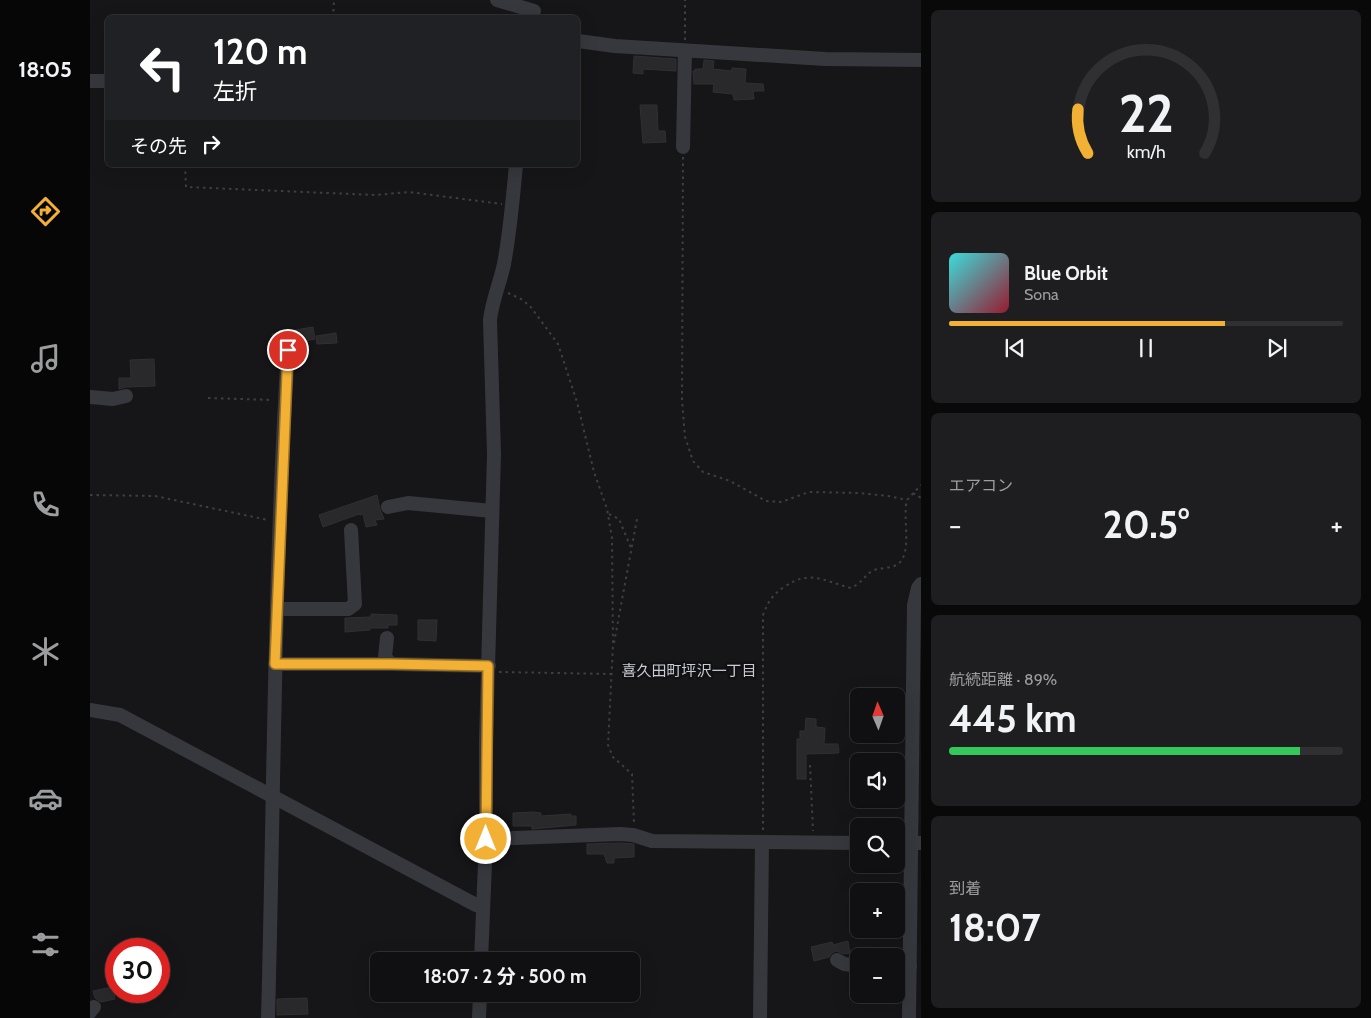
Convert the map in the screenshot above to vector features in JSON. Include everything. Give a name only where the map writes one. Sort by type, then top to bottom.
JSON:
[{"type":"street","points":[[496,0],[535,9]]},
{"type":"street","points":[[580,41],[614,46],[825,59],[921,60]]},
{"type":"street","points":[[683,147],[685,50]]},
{"type":"street","points":[[90,81],[105,81]]},
{"type":"street","points":[[481,952],[486,839],[494,454],[490,320],[492,306],[504,266],[516,167]]},
{"type":"street","points":[[268,1018],[275,664],[288,350]]},
{"type":"street","points":[[90,397],[112,399],[126,396]]},
{"type":"street","points":[[388,507],[408,502],[492,511]]},
{"type":"street","points":[[277,608],[348,610],[355,604],[351,530]]},
{"type":"street","points":[[905,948],[917,843],[914,605],[918,588],[921,584]]},
{"type":"street","points":[[386,638],[385,657],[391,664]]},
{"type":"street","points":[[275,664],[391,664],[489,669]]},
{"type":"street","points":[[90,710],[120,714],[447,891],[476,906],[483,907]]},
{"type":"street","points":[[486,839],[633,835],[652,841],[850,843]]},
{"type":"street","points":[[760,1018],[762,843]]},
{"type":"street","points":[[837,960],[850,965]]},
{"type":"street","points":[[905,983],[909,1018]]},
{"type":"street","points":[[479,1018],[480,1002]]},
{"type":"path","points":[[333,15],[334,0]]},
{"type":"path","points":[[685,0],[685,50]]},
{"type":"path","points":[[683,147],[682,400],[685,438],[693,461],[703,472],[730,481],[766,502],[781,502],[809,492],[859,493],[907,500]]},
{"type":"path","points":[[185,167],[186,188],[375,195],[409,192],[512,205]]},
{"type":"path","points":[[496,292],[512,295],[530,306],[558,344],[577,402],[594,472],[608,514],[612,538],[614,645],[608,745],[613,757],[632,774],[633,835]]},
{"type":"path","points":[[208,398],[285,400]]},
{"type":"path","points":[[762,843],[763,615],[767,602],[774,594],[803,576],[851,588],[861,583],[872,571],[896,566],[903,560],[906,551],[907,500],[921,484]]},
{"type":"path","points":[[913,493],[921,498]]},
{"type":"path","points":[[90,495],[155,496],[182,500],[280,523]]},
{"type":"path","points":[[608,514],[618,519],[631,548]]},
{"type":"path","points":[[614,645],[619,626],[637,519]]},
{"type":"path","points":[[489,669],[612,674]]},
{"type":"path","points":[[810,764],[814,843]]},
{"type":"building","points":[[634,56],[676,59],[676,71],[643,69],[643,74],[633,73]]},
{"type":"building","points":[[704,60],[714,61],[713,69],[732,71],[732,68],[746,69],[745,83],[763,84],[764,91],[753,91],[754,99],[734,100],[733,94],[713,92],[714,84],[694,84],[693,71],[695,69],[703,69]]},
{"type":"building","points":[[640,105],[657,105],[658,131],[665,131],[666,142],[643,143]]},
{"type":"building","points":[[313,327],[315,339],[293,343],[288,341],[274,347],[272,334]]},
{"type":"building","points":[[336,333],[337,343],[317,344],[316,336]]},
{"type":"building","points":[[154,359],[155,386],[119,389],[119,378],[131,378],[130,360]]},
{"type":"building","points":[[377,495],[384,519],[375,520],[377,525],[366,527],[363,514],[359,514],[323,527],[319,515]]},
{"type":"building","points":[[371,614],[397,615],[397,625],[388,625],[388,628],[370,628],[370,630],[345,632],[345,618],[371,617]]},
{"type":"building","points":[[418,620],[437,620],[436,641],[418,640]]},
{"type":"building","points":[[806,718],[816,719],[816,727],[825,728],[824,744],[838,744],[839,753],[806,754],[806,779],[797,779],[797,739],[800,739],[800,731],[805,731]]},
{"type":"building","points":[[513,813],[541,813],[541,816],[571,814],[571,816],[576,816],[576,825],[532,829],[532,826],[513,826]]},
{"type":"building","points":[[587,844],[634,844],[634,857],[614,858],[614,863],[607,863],[604,854],[587,854]]},
{"type":"building","points":[[848,941],[850,953],[844,954],[836,951],[829,957],[814,961],[811,947],[832,942],[833,945]]},
{"type":"building","points":[[105,988],[105,1001],[101,1002],[95,998],[93,991]]},
{"type":"building","points":[[307,998],[308,1014],[277,1015],[277,999]]},
{"type":"district","name":"喜久田町坪沢一丁目","points":[[689,671]]},
{"type":"route","points":[[288,350],[275,664],[488,666],[486,839]]}]
